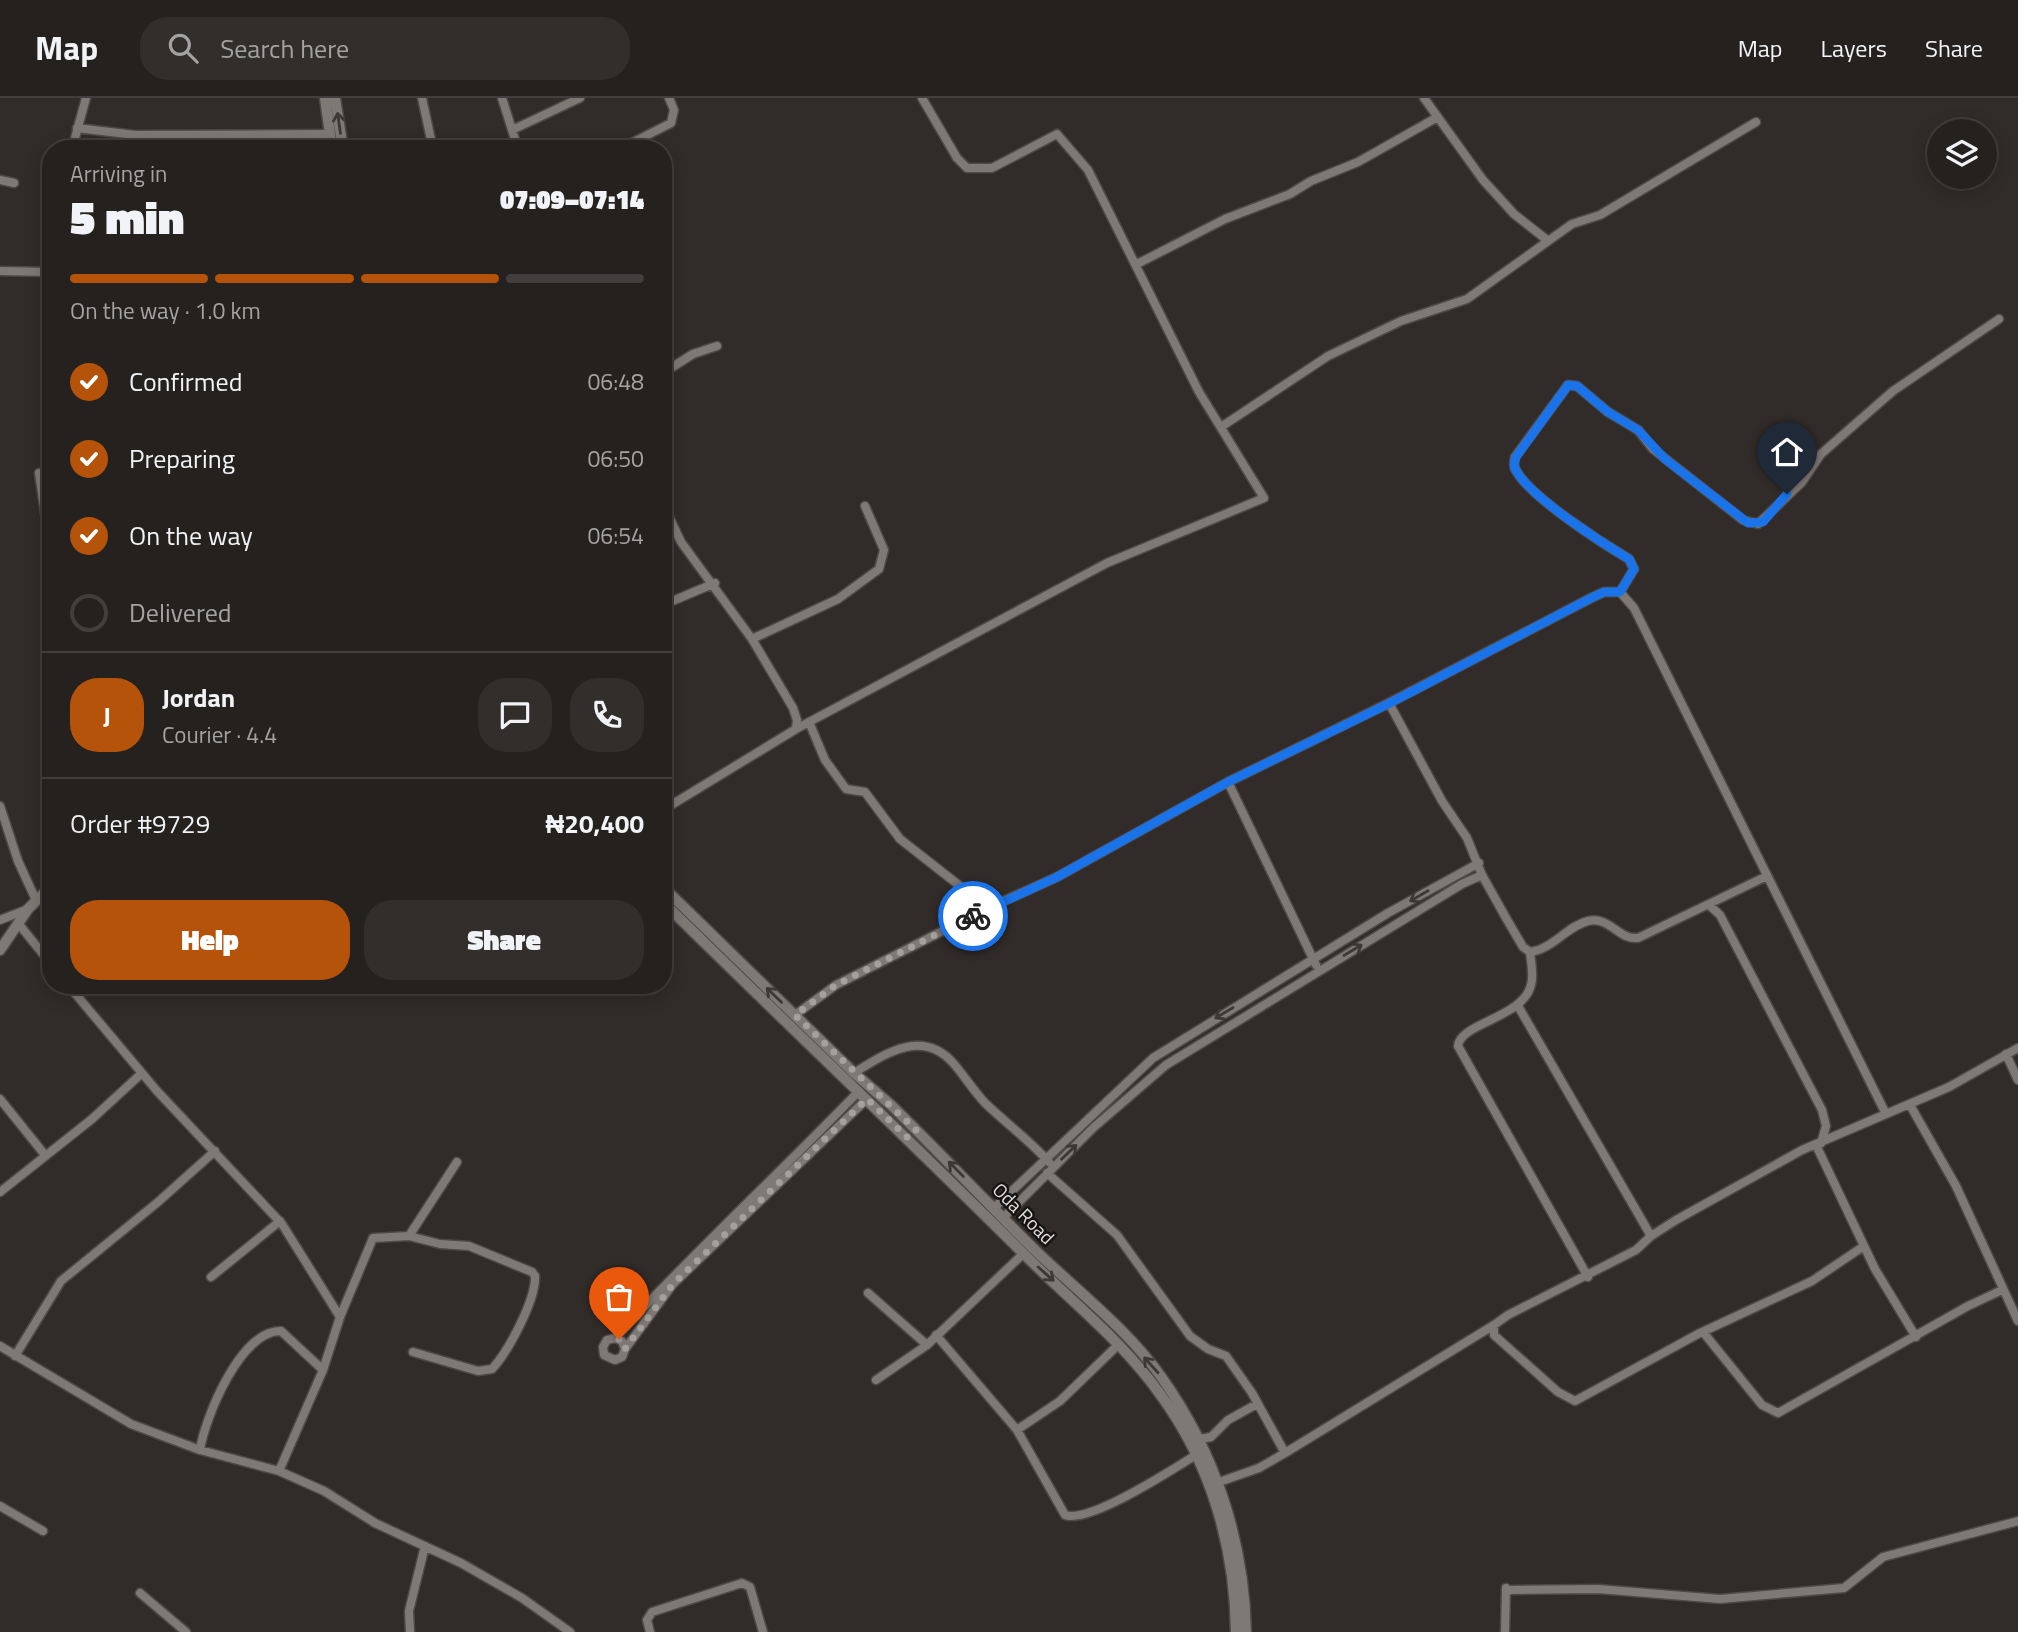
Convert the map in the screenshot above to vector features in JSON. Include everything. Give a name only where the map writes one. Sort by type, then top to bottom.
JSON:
[{"type":"street","points":[[75,140],[86,98]]},
{"type":"street","points":[[325,98],[331,140]]},
{"type":"street","points":[[335,98],[342,140]]},
{"type":"street","points":[[422,98],[431,140]]},
{"type":"street","points":[[502,98],[515,140]]},
{"type":"street","points":[[512,130],[580,98]]},
{"type":"street","points":[[638,140],[671,123],[674,110],[669,98]]},
{"type":"street","points":[[672,805],[796,729],[1107,563],[1264,498],[1199,392],[1137,264],[1099,197],[1088,170],[1057,134],[992,168],[967,168],[957,158],[922,98]]},
{"type":"street","points":[[1424,98],[1436,118],[1452,136],[1461,154],[1483,180],[1514,214],[1547,240]]},
{"type":"street","points":[[1137,264],[1225,219],[1290,194],[1311,181],[1358,162],[1436,118]]},
{"type":"street","points":[[1221,427],[1328,356],[1401,321],[1467,299],[1572,224],[1600,215],[1756,122]]},
{"type":"street","points":[[78,128],[135,135],[330,134]]},
{"type":"street","points":[[0,180],[14,183]]},
{"type":"street","points":[[0,271],[42,272]]},
{"type":"street","points":[[1620,592],[1634,569],[1629,559],[1550,503],[1522,479],[1514,467],[1516,457],[1568,385],[1577,386],[1608,412],[1638,430],[1653,449],[1746,522],[1758,524],[1802,482],[1821,454],[1893,391],[1999,319]]},
{"type":"street","points":[[672,367],[693,354],[717,346]]},
{"type":"street","points":[[39,473],[42,493]]},
{"type":"street","points":[[752,639],[838,599],[879,569],[884,550],[865,506]]},
{"type":"street","points":[[672,523],[681,542],[715,583],[752,639],[796,714],[796,729]]},
{"type":"street","points":[[672,601],[715,583]]},
{"type":"street","points":[[795,1015],[836,985],[988,908],[1057,877],[1228,782],[1390,703],[1591,598],[1604,592],[1620,592]]},
{"type":"street","points":[[1620,592],[1640,618],[1886,1114]]},
{"type":"street","points":[[1390,703],[1479,863],[1482,875],[1523,947],[1530,952]]},
{"type":"street","points":[[809,722],[825,760],[846,789],[865,792],[900,839],[988,908]]},
{"type":"street","points":[[1228,782],[1320,970]]},
{"type":"street","points":[[0,806],[18,861],[36,900]]},
{"type":"street","points":[[994,1208],[1126,1080],[1166,1050],[1388,913],[1479,863]]},
{"type":"street","points":[[1003,1217],[1093,1128],[1172,1061],[1462,884],[1482,875]]},
{"type":"street","points":[[1530,952],[1556,942],[1587,922],[1607,922],[1624,938],[1638,938],[1767,876]]},
{"type":"street","points":[[0,950],[28,909],[42,894]]},
{"type":"street","name":"Oda Road","points":[[672,896],[916,1130],[1161,1377],[1200,1439],[1219,1482],[1240,1562],[1245,1594],[1245,1632]]},
{"type":"street","points":[[1709,905],[1720,915],[1822,1110],[1826,1126],[1818,1144],[1864,1246],[1916,1337]]},
{"type":"street","points":[[0,920],[28,909]]},
{"type":"street","name":"Oda Road","points":[[672,911],[908,1138],[1117,1346],[1161,1394],[1196,1455],[1220,1512],[1236,1598],[1236,1632]]},
{"type":"street","points":[[18,923],[42,953]]},
{"type":"street","points":[[1530,952],[1531,988],[1518,1006],[1463,1036],[1458,1046],[1588,1277]]},
{"type":"street","points":[[76,994],[142,1073],[280,1221],[340,1318]]},
{"type":"street","points":[[1518,1006],[1651,1236]]},
{"type":"street","points":[[854,1073],[886,1053],[911,1044],[932,1046],[952,1061],[983,1100],[1045,1159],[1050,1170],[1117,1235],[1177,1321],[1208,1349],[1226,1356],[1286,1453]]},
{"type":"street","points":[[1219,1482],[1259,1468],[1286,1453],[1508,1315],[1588,1277],[1636,1250],[1651,1236],[1818,1144],[1910,1105],[2018,1048]]},
{"type":"street","points":[[1166,1050],[1172,1061]]},
{"type":"street","points":[[2006,1054],[2018,1080]]},
{"type":"street","points":[[0,1192],[92,1119],[142,1073]]},
{"type":"street","points":[[695,1259],[667,1292],[619,1359],[607,1358],[603,1351],[604,1343],[615,1338],[695,1259],[764,1193],[863,1095]]},
{"type":"street","points":[[0,1099],[46,1155]]},
{"type":"street","points":[[1910,1105],[1956,1186],[2018,1321]]},
{"type":"street","points":[[908,1138],[916,1130]]},
{"type":"street","points":[[15,1356],[61,1281],[158,1202],[215,1151]]},
{"type":"street","points":[[409,1236],[457,1162]]},
{"type":"street","points":[[211,1277],[280,1221]]},
{"type":"street","points":[[279,1471],[323,1370],[369,1242],[377,1236],[409,1236],[440,1244],[469,1246],[532,1272],[536,1280],[504,1357],[492,1369],[478,1371],[413,1352]]},
{"type":"street","points":[[1494,1325],[1496,1338],[1558,1392],[1575,1401],[1703,1332],[1812,1281],[1864,1246]]},
{"type":"street","points":[[876,1380],[926,1345],[1023,1254]]},
{"type":"street","points":[[1703,1332],[1755,1397],[1776,1413],[1785,1412],[2002,1290]]},
{"type":"street","points":[[868,1293],[926,1345]]},
{"type":"street","points":[[200,1450],[204,1427],[235,1364],[264,1335],[281,1331],[323,1370]]},
{"type":"street","points":[[936,1335],[1017,1430],[1065,1515],[1072,1518],[1133,1493],[1196,1455]]},
{"type":"street","points":[[615,1338],[622,1341],[625,1349]]},
{"type":"street","points":[[0,1346],[131,1424],[200,1450],[279,1471],[324,1491],[375,1523],[425,1546],[522,1598],[552,1622],[570,1632]]},
{"type":"street","points":[[1017,1430],[1060,1401],[1117,1346]]},
{"type":"street","points":[[1200,1439],[1211,1437],[1227,1421],[1257,1404]]},
{"type":"street","points":[[0,1506],[43,1531]]},
{"type":"street","points":[[1504,1632],[1506,1588],[1506,1593],[1510,1590],[1598,1589],[1720,1599],[1844,1588],[1883,1557],[2018,1521]]},
{"type":"street","points":[[410,1632],[409,1611],[425,1546]]},
{"type":"street","points":[[650,1632],[647,1619],[652,1612],[742,1583],[750,1587],[763,1632]]},
{"type":"street","points":[[140,1593],[186,1632]]},
{"type":"street","points":[[546,1632],[552,1622]]},
{"type":"way so far","points":[[619,1339],[625,1349],[673,1284],[867,1099],[908,1138],[916,1130],[795,1015],[836,985],[973,916]]},
{"type":"route","points":[[973,916],[1057,877],[1228,782],[1390,703],[1493,647],[1604,592],[1620,592],[1634,569],[1629,559],[1534,491],[1514,467],[1516,457],[1532,431],[1568,385],[1577,386],[1608,412],[1638,430],[1650,446],[1665,459],[1748,523],[1763,522],[1787,494]]}]
